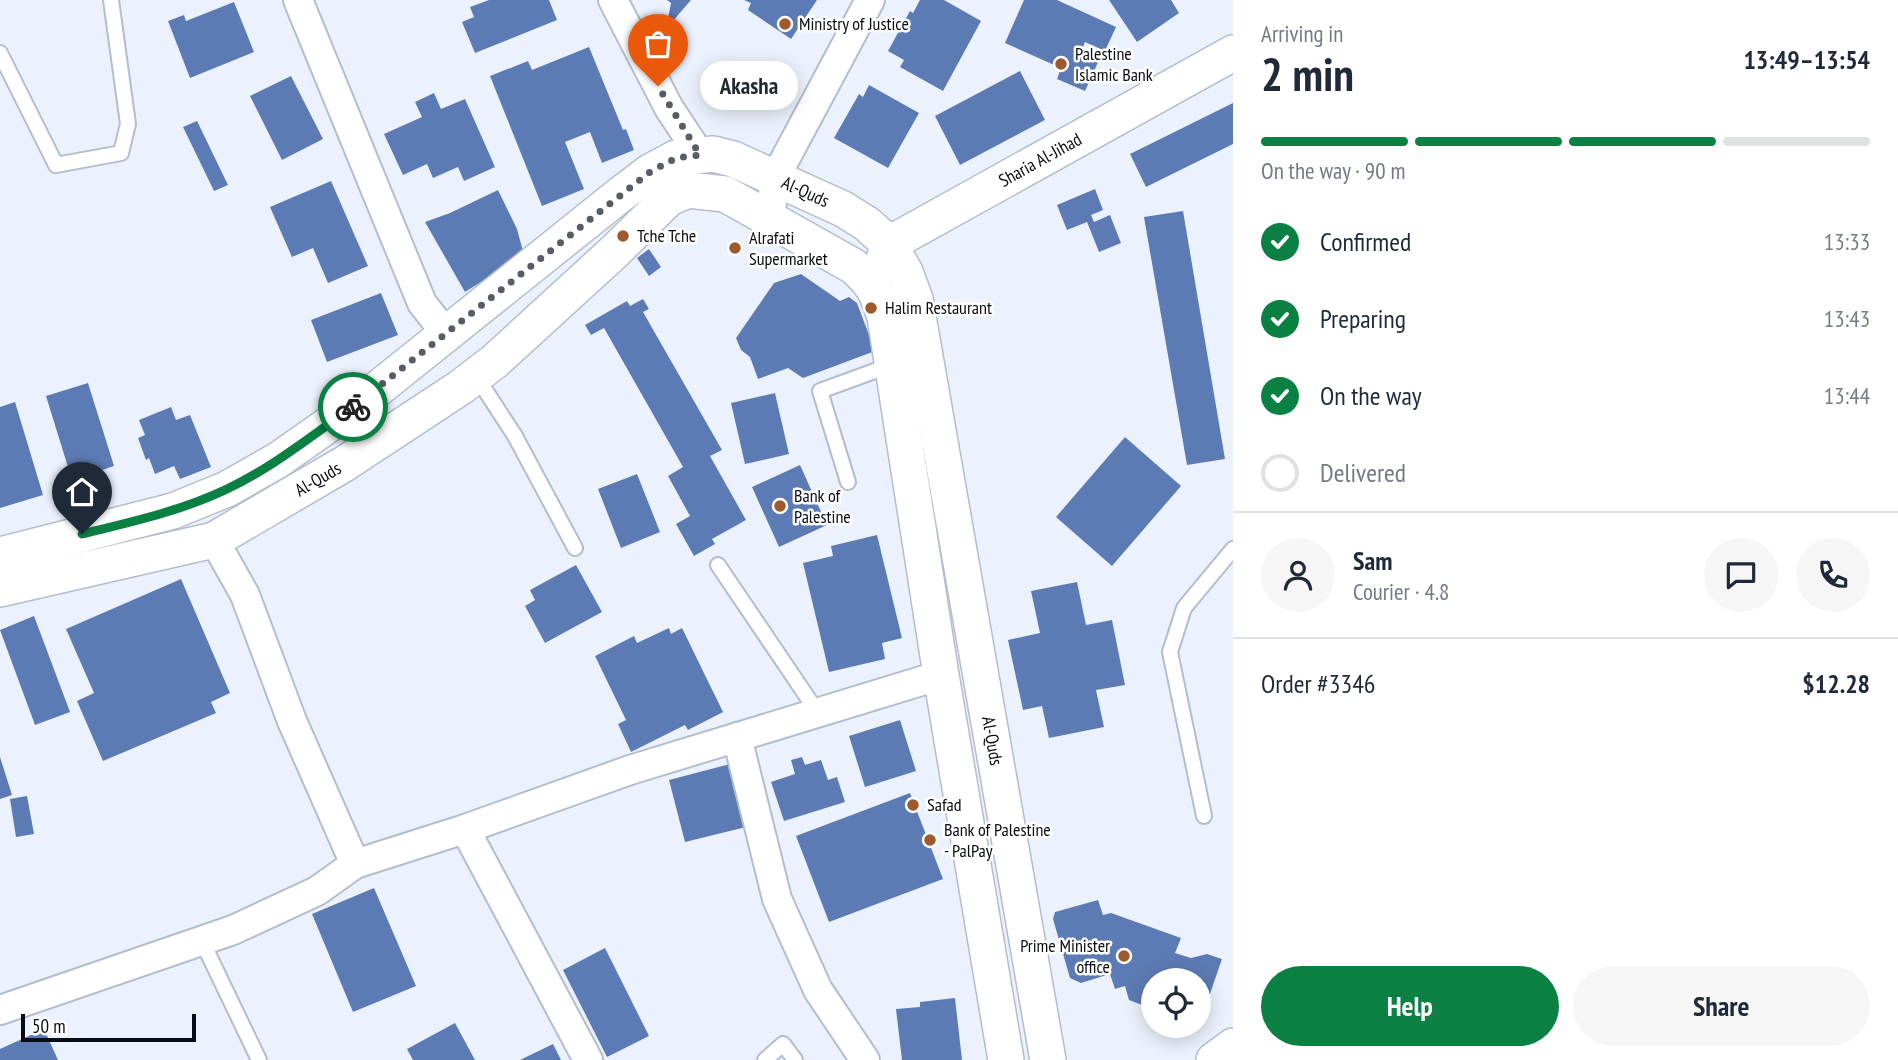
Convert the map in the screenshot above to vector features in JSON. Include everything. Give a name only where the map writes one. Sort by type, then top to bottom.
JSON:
[{"type":"street","points":[[298,0],[422,303],[447,335]]},
{"type":"street","points":[[613,0],[669,108],[700,155]]},
{"type":"street","points":[[770,219],[775,178],[870,0]]},
{"type":"street","name":"Sharia Al-Jihad","points":[[889,244],[1233,54]]},
{"type":"street","name":"Al-Quds","points":[[0,555],[173,511],[227,489],[278,460],[365,399],[650,172],[676,158],[713,154],[733,159],[843,209],[867,224],[889,244],[905,272],[915,299],[1048,1060]]},
{"type":"street","name":"Al-Quds","points":[[0,589],[215,540],[344,464],[476,376],[614,252],[669,198],[688,190],[725,194],[852,266],[875,289],[885,317],[941,675],[1006,1060]]},
{"type":"street","points":[[875,289],[889,244]]},
{"type":"street","points":[[215,540],[245,595],[292,721],[355,864]]},
{"type":"street","points":[[0,1010],[233,930],[317,891],[355,864],[465,830],[630,770],[941,675]]},
{"type":"street","points":[[737,737],[778,900],[818,990],[864,1060]]},
{"type":"street","points":[[465,830],[588,1060]]},
{"type":"street","points":[[1214,1060],[1233,1046]]},
{"type":"lane","points":[[0,53],[56,165],[121,153],[128,124],[111,0]]},
{"type":"lane","points":[[848,482],[820,391],[892,364]]},
{"type":"lane","points":[[476,376],[515,436],[575,548]]},
{"type":"lane","points":[[1204,816],[1170,652],[1184,608],[1233,549]]},
{"type":"lane","points":[[718,565],[818,713]]},
{"type":"lane","points":[[202,941],[259,1060]]},
{"type":"lane","points":[[765,1060],[783,1044],[795,1060]]},
{"type":"building","points":[[489,0],[549,0],[557,20],[475,53],[462,22],[474,17],[470,7]]},
{"type":"building","points":[[667,0],[691,0],[666,29],[671,3]]},
{"type":"building","name":"Ministry of Justice","points":[[744,0],[817,0],[791,39],[748,10],[751,3]]},
{"type":"building","points":[[920,0],[944,0],[981,21],[943,91],[900,67],[904,60],[888,51],[910,11],[913,13]]},
{"type":"building","points":[[1024,0],[1057,0],[1116,27],[1105,51],[1085,42],[1081,52],[1099,60],[1085,91],[1057,79],[1061,68],[1005,43]]},
{"type":"building","points":[[1109,0],[1171,0],[1179,13],[1137,42]]},
{"type":"building","points":[[234,2],[254,52],[190,78],[168,21],[184,15],[186,21]]},
{"type":"building","points":[[589,47],[634,150],[602,163],[590,132],[565,142],[584,189],[542,206],[490,76],[528,61],[532,70]]},
{"type":"building","points":[[1020,71],[1045,120],[960,165],[935,116]]},
{"type":"building","points":[[291,76],[323,139],[282,160],[250,96]]},
{"type":"building","points":[[869,85],[919,113],[888,168],[834,138],[859,94],[863,97]]},
{"type":"building","points":[[434,93],[441,109],[465,99],[495,167],[464,181],[458,167],[433,178],[427,164],[403,175],[384,134],[422,117],[415,102]]},
{"type":"building","points":[[1233,103],[1233,144],[1146,187],[1130,154]]},
{"type":"building","points":[[197,121],[228,185],[214,191],[183,127]]},
{"type":"building","points":[[331,181],[368,266],[328,283],[313,248],[292,257],[270,207]]},
{"type":"building","points":[[1095,189],[1103,210],[1091,215],[1094,222],[1110,215],[1121,243],[1099,252],[1087,222],[1067,230],[1057,205]]},
{"type":"building","points":[[498,190],[517,229],[524,255],[465,292],[425,222]]},
{"type":"building","points":[[1183,211],[1225,459],[1187,465],[1144,217]]},
{"type":"building","points":[[649,249],[661,267],[649,276],[637,258]]},
{"type":"building","points":[[801,274],[840,301],[849,297],[857,303],[875,351],[803,378],[788,368],[758,379],[750,357],[741,350],[736,338],[774,283]]},
{"type":"building","points":[[381,293],[398,335],[327,362],[311,320]]},
{"type":"building","points":[[643,299],[649,309],[643,312],[722,450],[710,456],[746,520],[712,539],[715,544],[694,556],[676,524],[690,516],[668,476],[683,467],[604,328],[591,335],[585,325],[627,301],[630,306]]},
{"type":"building","points":[[88,383],[114,466],[72,480],[46,396]]},
{"type":"building","points":[[775,393],[789,454],[745,464],[731,403]]},
{"type":"building","points":[[15,402],[43,495],[0,508],[0,407]]},
{"type":"building","points":[[171,407],[176,420],[190,415],[211,467],[180,479],[174,466],[155,474],[149,458],[146,460],[138,438],[145,435],[139,420]]},
{"type":"building","points":[[1125,437],[1181,486],[1112,566],[1056,517]]},
{"type":"building","points":[[800,465],[827,525],[779,547],[752,487]]},
{"type":"building","points":[[637,474],[660,532],[621,548],[598,489]]},
{"type":"building","points":[[877,535],[902,638],[882,643],[885,659],[829,672],[803,563],[833,556],[831,546]]},
{"type":"building","points":[[576,565],[602,612],[545,643],[525,606],[535,600],[530,590]]},
{"type":"building","points":[[181,579],[230,693],[211,702],[216,713],[103,761],[77,701],[94,693],[66,629]]},
{"type":"building","points":[[1077,582],[1086,625],[1112,620],[1125,685],[1096,690],[1104,727],[1049,738],[1042,706],[1023,710],[1008,640],[1040,633],[1031,591]]},
{"type":"building","points":[[34,616],[70,712],[35,725],[0,630]]},
{"type":"building","points":[[669,628],[671,634],[682,628],[723,712],[688,730],[685,725],[631,752],[618,724],[626,720],[595,656],[634,636],[637,643]]},
{"type":"building","points":[[900,720],[916,771],[865,787],[849,736]]},
{"type":"building","points":[[0,757],[12,795],[0,799]]},
{"type":"building","points":[[802,757],[805,765],[821,760],[828,780],[837,777],[845,802],[784,821],[771,782],[795,774],[791,760]]},
{"type":"building","points":[[730,764],[746,827],[685,842],[669,780]]},
{"type":"building","points":[[910,793],[943,879],[829,922],[796,836]]},
{"type":"building","points":[[27,796],[34,834],[16,837],[10,799]]},
{"type":"building","points":[[374,888],[416,986],[353,1012],[312,914]]},
{"type":"building","name":"Prime Minister office","points":[[1098,900],[1103,915],[1111,913],[1181,938],[1175,953],[1191,958],[1207,954],[1222,959],[1211,991],[1211,968],[1141,968],[1141,1004],[1129,1000],[1125,986],[1115,989],[1110,974],[1081,983],[1070,978],[1053,919],[1055,912]]},
{"type":"building","points":[[605,948],[649,1036],[607,1057],[563,970]]},
{"type":"building","points":[[955,998],[962,1060],[902,1060],[896,1009],[920,1007],[920,1002]]},
{"type":"building","points":[[455,1023],[475,1060],[413,1060],[407,1049]]},
{"type":"building","points":[[44,1029],[58,1060],[0,1060],[0,1049]]},
{"type":"building","points":[[553,1044],[561,1060],[520,1060]]},
{"type":"way so far","points":[[353,407],[650,172],[676,158],[700,155],[658,86]]},
{"type":"place","name":"Ministry of Justice","points":[[785,24]]},
{"type":"place","name":"Palestine Islamic Bank","points":[[1061,64]]},
{"type":"place","name":"Akasha","points":[[658,86]]},
{"type":"place","name":"Tche Tche","points":[[623,236]]},
{"type":"place","name":"Alrafati Supermarket","points":[[735,248]]},
{"type":"place","name":"Halim Restaurant","points":[[871,308]]},
{"type":"place","name":"Bank of Palestine","points":[[780,506]]},
{"type":"place","name":"Safad","points":[[913,805]]},
{"type":"place","name":"Bank of Palestine - PalPay","points":[[930,840]]},
{"type":"place","name":"Prime Minister office","points":[[1124,956]]},
{"type":"route","points":[[82,534],[173,511],[227,489],[278,460],[353,407]]}]
